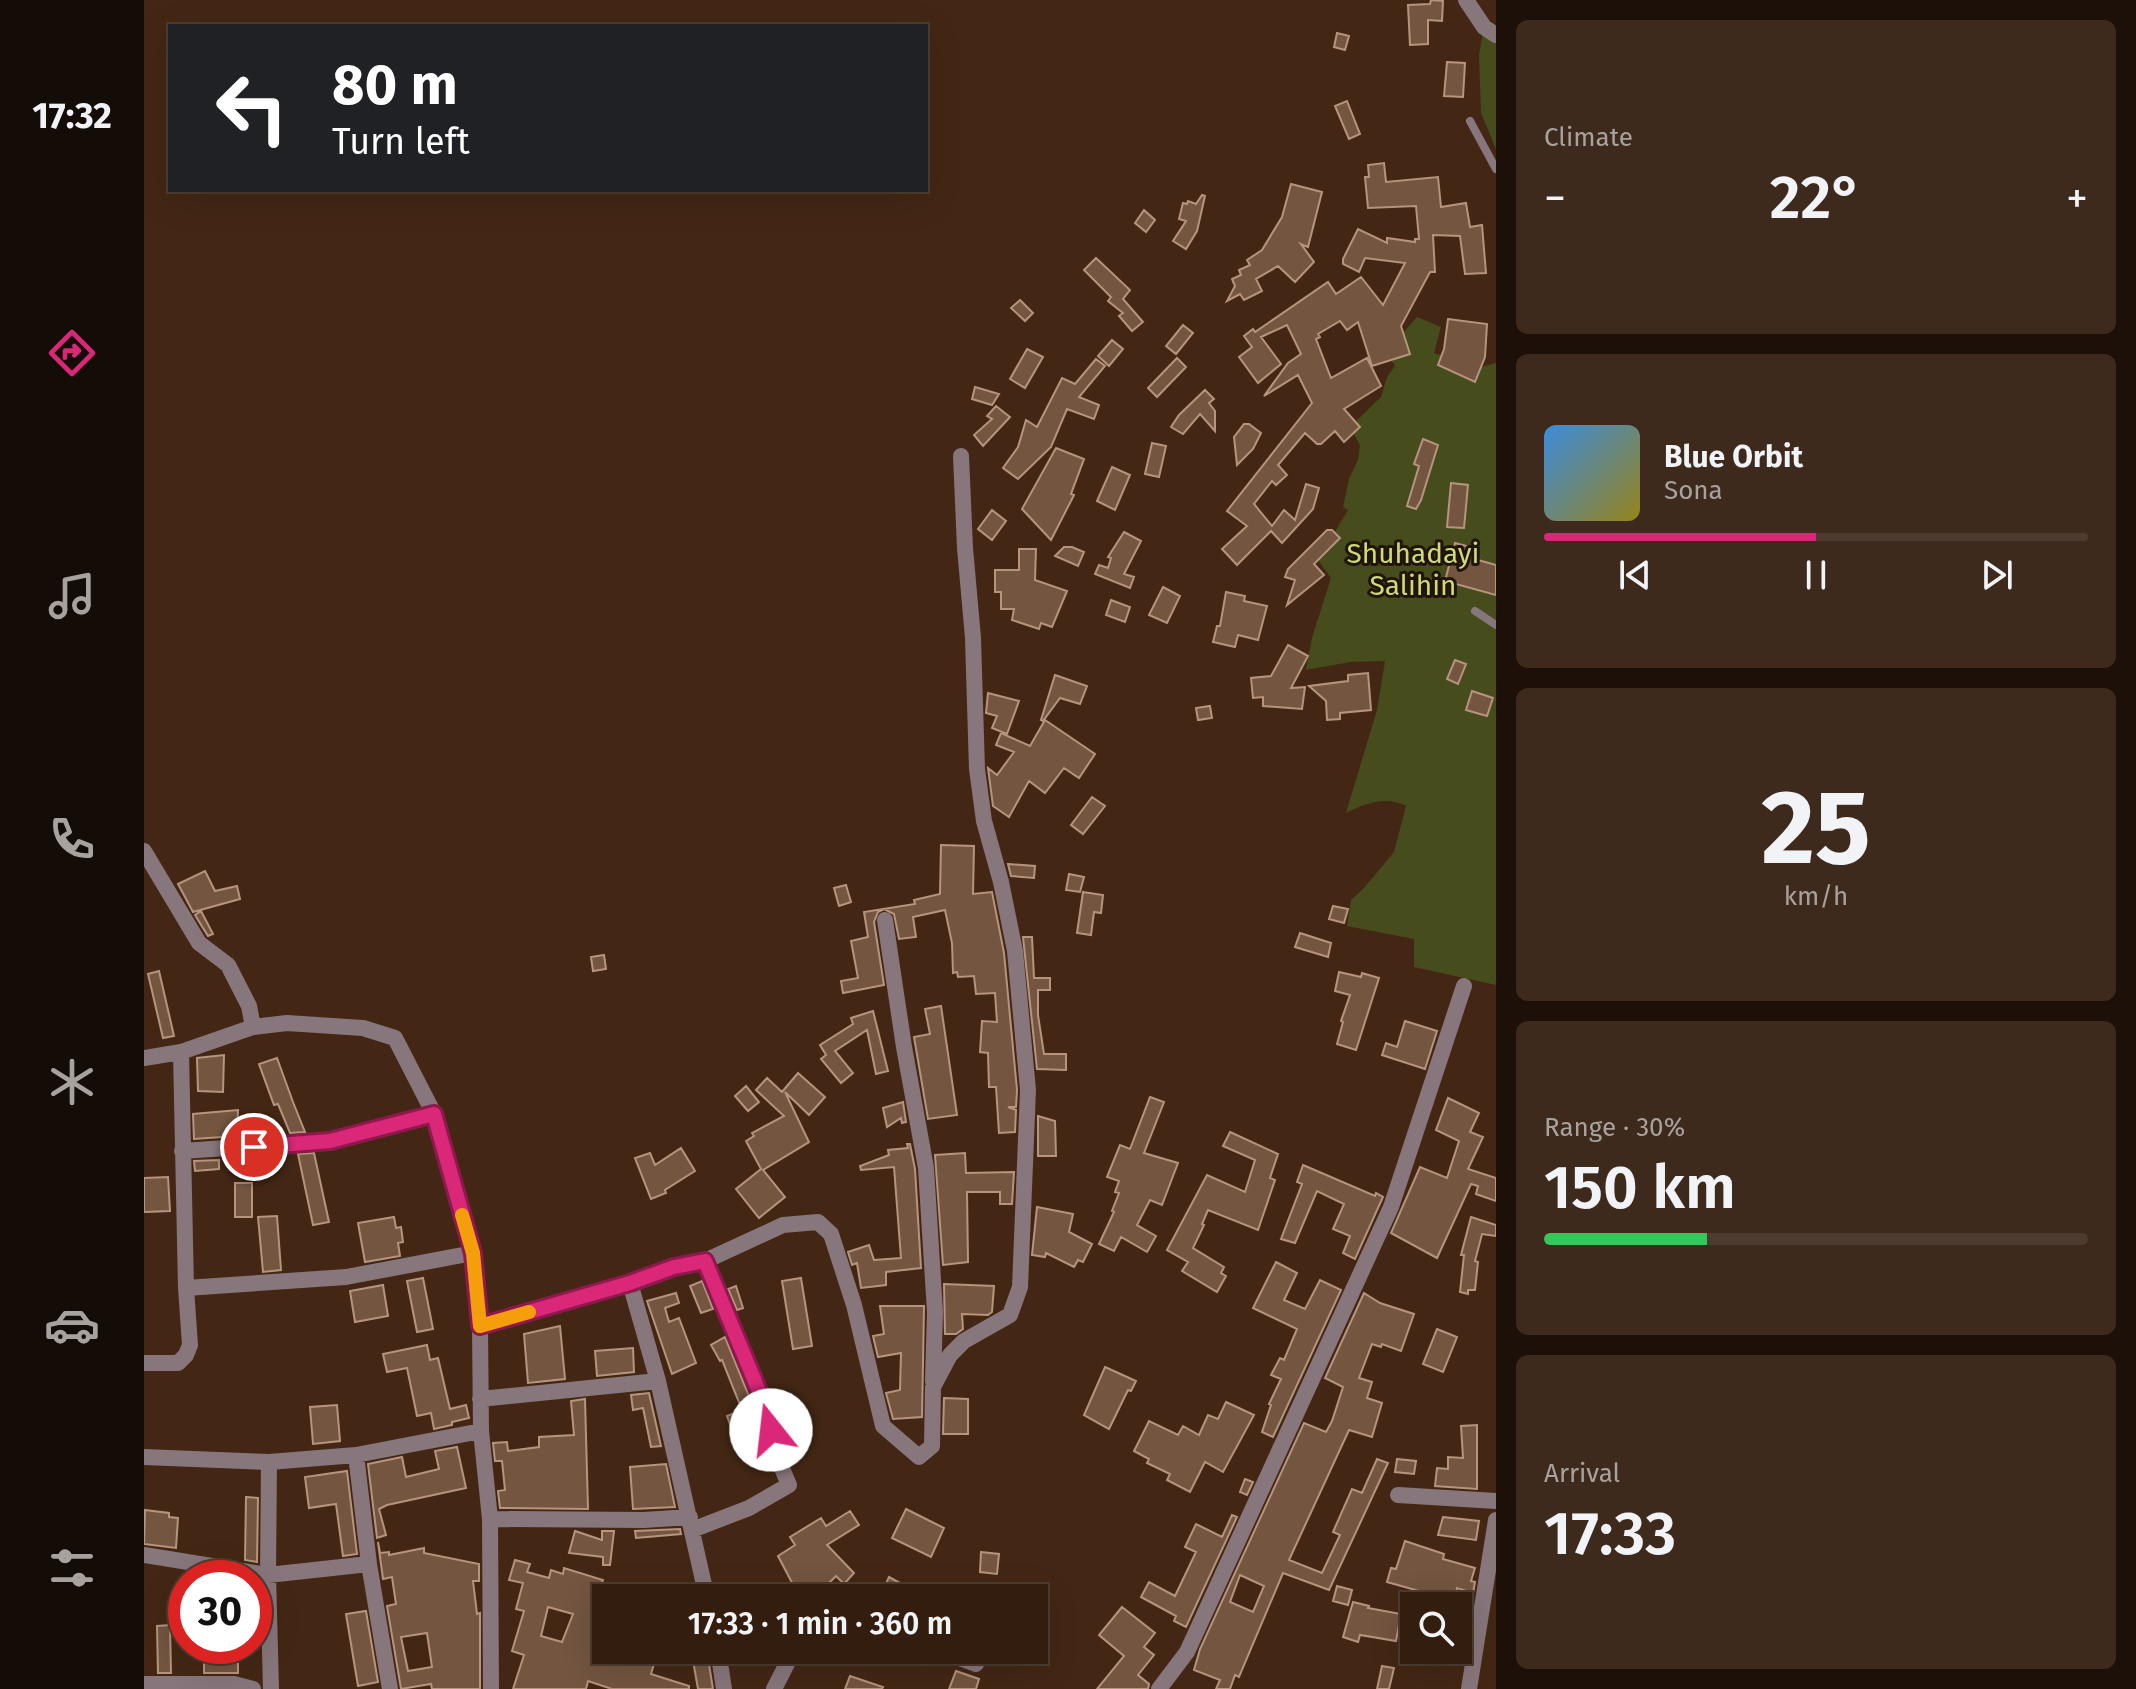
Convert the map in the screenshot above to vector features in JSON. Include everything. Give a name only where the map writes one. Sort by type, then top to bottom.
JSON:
[{"type":"street","points":[[1466,0],[1484,27],[1496,35]]},
{"type":"street","points":[[933,1387],[950,1355],[964,1341],[1010,1315],[1020,1287],[1028,1090],[1015,951],[984,821],[977,769],[973,638],[961,456]]},
{"type":"street","points":[[144,851],[199,943],[228,965],[249,1006],[253,1027]]},
{"type":"street","points":[[480,1326],[630,1283],[674,1267],[705,1261],[783,1225],[818,1222],[831,1234],[854,1305],[883,1426],[919,1457],[932,1446],[935,1312],[926,1168],[885,920]]},
{"type":"street","points":[[1159,1689],[1187,1652],[1391,1207],[1464,986]]},
{"type":"street","points":[[144,1058],[181,1052],[253,1027],[287,1023],[363,1028],[395,1038],[434,1114],[473,1253],[480,1326],[481,1431],[490,1519],[491,1689]]},
{"type":"street","points":[[144,1363],[178,1363],[190,1345],[181,1052]]},
{"type":"street","points":[[182,1151],[330,1141],[434,1114]]},
{"type":"street","points":[[186,1288],[346,1277],[473,1253]]},
{"type":"street","points":[[490,1519],[644,1520],[691,1524],[749,1508],[789,1485],[773,1447],[768,1413],[705,1261]]},
{"type":"street","points":[[630,1283],[658,1381],[704,1584]]},
{"type":"street","points":[[480,1399],[658,1381]]},
{"type":"street","points":[[144,1457],[269,1462],[356,1455],[481,1431]]},
{"type":"street","points":[[356,1455],[369,1564],[390,1689]]},
{"type":"street","points":[[268,1560],[269,1462]]},
{"type":"street","points":[[1398,1495],[1496,1501]]},
{"type":"street","points":[[1469,1689],[1496,1520]]},
{"type":"street","points":[[144,1555],[175,1560]]},
{"type":"street","points":[[272,1575],[369,1564]]},
{"type":"street","points":[[270,1664],[271,1689]]},
{"type":"street","points":[[720,1664],[724,1689]]},
{"type":"street","points":[[774,1689],[787,1664]]},
{"type":"street","points":[[144,1684],[234,1684],[253,1689]]},
{"type":"lane","points":[[1470,121],[1496,169]]},
{"type":"lane","points":[[1475,611],[1496,625]]},
{"type":"green space","points":[[1484,27],[1496,35],[1496,149],[1481,113],[1479,55]]},
{"type":"green space","name":"Shuhadayi Salihin","points":[[1417,317],[1441,327],[1434,353],[1478,368],[1496,363],[1496,985],[1414,967],[1414,939],[1347,926],[1351,900],[1394,852],[1406,806],[1383,801],[1346,813],[1377,710],[1385,661],[1350,662],[1306,670],[1312,638],[1331,578],[1318,560],[1348,510],[1343,507],[1349,479],[1358,460],[1360,445],[1350,427],[1381,397],[1387,377],[1395,366],[1386,352]]},
{"type":"building","points":[[1431,0],[1443,1],[1442,21],[1428,20],[1428,44],[1410,45],[1408,5],[1430,4]]},
{"type":"building","points":[[1337,33],[1349,36],[1345,50],[1334,47]]},
{"type":"building","points":[[1447,62],[1465,63],[1463,97],[1444,96]]},
{"type":"building","points":[[1347,101],[1360,134],[1349,139],[1335,106]]},
{"type":"building","points":[[1384,163],[1386,182],[1438,177],[1441,207],[1466,203],[1470,227],[1482,225],[1486,273],[1465,274],[1460,236],[1433,235],[1435,272],[1430,272],[1401,326],[1410,354],[1372,366],[1358,322],[1347,330],[1340,321],[1318,334],[1320,337],[1316,339],[1331,378],[1367,358],[1381,386],[1344,409],[1360,427],[1344,442],[1335,431],[1321,444],[1305,433],[1278,465],[1287,475],[1276,485],[1272,481],[1254,504],[1272,526],[1284,510],[1295,520],[1306,484],[1319,488],[1313,509],[1282,543],[1271,531],[1237,565],[1222,549],[1247,526],[1227,511],[1312,403],[1298,375],[1264,396],[1288,363],[1301,354],[1287,325],[1261,337],[1281,364],[1258,383],[1239,357],[1252,347],[1244,336],[1253,329],[1255,332],[1328,282],[1336,294],[1361,277],[1383,305],[1405,263],[1365,258],[1359,272],[1343,264],[1343,259],[1358,229],[1387,243],[1387,238],[1415,242],[1419,239],[1416,206],[1368,208],[1365,177],[1369,177],[1368,165]]},
{"type":"building","points":[[1291,184],[1322,192],[1308,247],[1301,244],[1314,262],[1295,282],[1278,266],[1256,279],[1262,291],[1244,300],[1240,294],[1227,301],[1235,286],[1232,279],[1241,275],[1239,270],[1250,265],[1247,260],[1262,250],[1282,217]]},
{"type":"building","points":[[1202,195],[1205,196],[1197,231],[1186,249],[1173,241],[1186,221],[1179,219],[1183,203],[1196,204]]},
{"type":"building","points":[[1144,210],[1155,220],[1146,232],[1135,223]]},
{"type":"building","points":[[1096,258],[1130,290],[1123,299],[1143,322],[1132,331],[1119,316],[1123,313],[1108,301],[1111,297],[1084,270]]},
{"type":"building","points":[[1020,300],[1033,313],[1025,321],[1011,308]]},
{"type":"building","points":[[1448,319],[1487,324],[1485,357],[1475,382],[1438,365],[1444,349]]},
{"type":"building","points":[[1183,325],[1193,333],[1176,354],[1166,346]]},
{"type":"building","points":[[1112,340],[1123,349],[1109,366],[1098,356]]},
{"type":"building","points":[[1027,349],[1043,357],[1025,388],[1010,379]]},
{"type":"building","points":[[1177,358],[1186,367],[1157,397],[1148,388]]},
{"type":"building","points":[[1096,359],[1105,366],[1079,397],[1099,405],[1094,419],[1067,409],[1051,447],[1018,479],[1003,468],[1018,447],[1026,420],[1037,427],[1062,378],[1075,384]]},
{"type":"building","points":[[975,387],[999,394],[992,405],[972,399]]},
{"type":"building","points":[[1205,390],[1214,399],[1209,403],[1215,411],[1215,431],[1200,414],[1183,434],[1171,427],[1179,415]]},
{"type":"building","points":[[996,406],[1010,417],[983,446],[974,435],[992,419],[987,416]]},
{"type":"building","points":[[1244,424],[1261,433],[1253,449],[1237,465],[1234,437]]},
{"type":"building","points":[[1423,439],[1438,445],[1416,509],[1407,506],[1419,466],[1414,464]]},
{"type":"building","points":[[1152,443],[1166,446],[1159,477],[1145,474]]},
{"type":"building","points":[[1056,448],[1084,459],[1071,494],[1074,495],[1051,540],[1022,509]]},
{"type":"building","points":[[1112,467],[1130,475],[1115,510],[1097,501]]},
{"type":"building","points":[[1451,483],[1468,485],[1464,528],[1447,527]]},
{"type":"building","points":[[992,510],[1006,521],[992,540],[978,529]]},
{"type":"building","points":[[1327,530],[1332,530],[1340,538],[1314,564],[1324,575],[1287,605],[1295,580],[1285,577],[1288,569]]},
{"type":"building","points":[[1124,532],[1141,541],[1124,574],[1134,577],[1130,588],[1095,574],[1099,565],[1108,568],[1111,558],[1108,557]]},
{"type":"building","points":[[1455,543],[1474,548],[1471,558],[1496,565],[1496,595],[1445,581]]},
{"type":"building","points":[[1064,547],[1084,552],[1078,566],[1055,556]]},
{"type":"building","points":[[1019,549],[1036,549],[1035,580],[1067,591],[1052,627],[1041,623],[1039,629],[1012,620],[1014,609],[1001,609],[1001,592],[995,592],[995,570],[1019,570]]},
{"type":"building","points":[[1163,587],[1180,596],[1167,623],[1149,615]]},
{"type":"building","points":[[1226,592],[1245,596],[1244,601],[1267,606],[1258,640],[1238,635],[1235,647],[1213,642],[1217,626],[1220,626]]},
{"type":"building","points":[[1111,600],[1130,607],[1125,622],[1106,615]]},
{"type":"building","points":[[1288,645],[1308,656],[1291,688],[1305,687],[1302,709],[1263,706],[1263,697],[1253,698],[1251,678],[1271,676]]},
{"type":"building","points":[[1455,660],[1466,664],[1458,684],[1447,679]]},
{"type":"building","points":[[1368,673],[1371,710],[1340,713],[1340,719],[1327,720],[1326,701],[1309,686],[1348,681],[1348,675]]},
{"type":"building","points":[[1055,675],[1087,686],[1080,704],[1060,698],[1043,721],[1041,720]]},
{"type":"building","points":[[1472,691],[1493,698],[1487,716],[1466,710]]},
{"type":"building","points":[[988,693],[1019,701],[1007,734],[992,728],[997,716],[986,713]]},
{"type":"building","points":[[1210,706],[1212,718],[1198,720],[1196,708]]},
{"type":"building","points":[[1045,720],[1095,754],[1079,778],[1064,768],[1045,793],[1029,781],[1009,817],[993,806],[988,768],[997,775],[1014,752],[996,745],[1001,733],[1030,746]]},
{"type":"building","points":[[1092,797],[1105,806],[1083,834],[1071,825]]},
{"type":"building","points":[[941,845],[974,846],[973,894],[992,892],[1004,953],[1017,1090],[1016,1107],[1008,1107],[1016,1110],[1015,1132],[999,1133],[996,1087],[989,1087],[988,1053],[980,1052],[982,1021],[997,1022],[995,993],[976,994],[974,976],[958,977],[957,972],[953,973],[952,943],[945,910],[913,917],[916,937],[899,939],[894,914],[884,909],[878,912],[874,922],[884,985],[843,993],[841,981],[858,978],[851,941],[868,937],[864,912],[915,904],[914,900],[940,894]]},
{"type":"building","points":[[1008,864],[1035,866],[1034,878],[1011,876]]},
{"type":"building","points":[[205,871],[215,891],[237,886],[240,899],[193,912],[178,884]]},
{"type":"building","points":[[1069,874],[1084,877],[1080,892],[1066,890]]},
{"type":"building","points":[[846,885],[851,902],[839,906],[834,888]]},
{"type":"building","points":[[1083,892],[1103,895],[1101,913],[1094,912],[1091,935],[1077,933]]},
{"type":"building","points":[[1333,906],[1348,909],[1344,923],[1329,919]]},
{"type":"building","points":[[201,911],[213,934],[208,936],[195,915]]},
{"type":"building","points":[[1300,933],[1331,943],[1328,957],[1295,947]]},
{"type":"building","points":[[1023,937],[1032,937],[1034,978],[1050,978],[1050,990],[1038,990],[1044,1054],[1066,1054],[1066,1070],[1037,1069]]},
{"type":"building","points":[[604,955],[606,969],[593,971],[591,957]]},
{"type":"building","points":[[159,971],[174,1036],[163,1038],[148,974]]},
{"type":"building","points":[[1339,972],[1361,977],[1362,973],[1379,978],[1356,1050],[1337,1044],[1350,995],[1335,991]]},
{"type":"building","points":[[941,1006],[957,1115],[928,1119],[914,1037],[930,1034],[925,1009]]},
{"type":"building","points":[[873,1011],[888,1071],[876,1074],[867,1030],[835,1051],[853,1073],[841,1083],[821,1059],[826,1055],[820,1045],[853,1024],[851,1018]]},
{"type":"building","points":[[1405,1021],[1437,1031],[1425,1069],[1382,1055],[1386,1043],[1397,1047]]},
{"type":"building","points":[[224,1055],[223,1092],[198,1091],[197,1058]]},
{"type":"building","points":[[277,1058],[305,1132],[290,1133],[278,1104],[274,1105],[259,1064]]},
{"type":"building","points":[[798,1073],[825,1097],[809,1115],[785,1092],[809,1142],[763,1170],[785,1197],[759,1218],[736,1189],[761,1169],[746,1141],[754,1136],[752,1133],[784,1116],[756,1090],[767,1078],[782,1092]]},
{"type":"building","points":[[746,1086],[759,1102],[748,1111],[735,1096]]},
{"type":"building","points":[[1150,1097],[1164,1102],[1144,1153],[1178,1163],[1162,1205],[1150,1200],[1137,1225],[1156,1236],[1147,1252],[1121,1237],[1114,1251],[1099,1244],[1119,1193],[1115,1192],[1119,1181],[1107,1177],[1120,1145],[1130,1149]]},
{"type":"building","points":[[1448,1098],[1479,1113],[1470,1132],[1483,1137],[1468,1169],[1496,1178],[1496,1201],[1476,1194],[1478,1186],[1471,1184],[1437,1258],[1391,1233],[1420,1167],[1447,1178],[1459,1141],[1436,1130]]},
{"type":"building","points":[[903,1102],[906,1122],[902,1123],[901,1118],[887,1127],[883,1108]]},
{"type":"building","points":[[238,1110],[237,1136],[194,1139],[193,1114]]},
{"type":"building","points":[[1038,1116],[1055,1121],[1056,1156],[1038,1156]]},
{"type":"building","points":[[1230,1132],[1278,1154],[1270,1178],[1275,1180],[1258,1230],[1208,1210],[1193,1248],[1224,1267],[1221,1273],[1226,1276],[1217,1292],[1182,1271],[1188,1262],[1167,1250],[1207,1175],[1245,1192],[1255,1160],[1223,1146]]},
{"type":"building","points":[[907,1144],[910,1144],[915,1169],[921,1268],[886,1272],[886,1285],[861,1288],[857,1263],[852,1265],[848,1252],[869,1245],[874,1260],[901,1258],[894,1167],[861,1170],[860,1166],[889,1155],[888,1150],[908,1148]]},
{"type":"building","points":[[681,1148],[695,1171],[665,1190],[666,1193],[651,1199],[635,1158],[650,1153],[655,1165]]},
{"type":"building","points":[[314,1153],[329,1222],[313,1225],[298,1154]]},
{"type":"building","points":[[965,1153],[966,1173],[1014,1172],[1012,1204],[1000,1204],[1000,1192],[967,1192],[968,1262],[943,1265],[935,1155]]},
{"type":"building","points":[[219,1160],[219,1169],[195,1171],[194,1161]]},
{"type":"building","points":[[1303,1165],[1383,1197],[1355,1259],[1343,1253],[1350,1236],[1333,1229],[1344,1204],[1317,1191],[1295,1243],[1281,1239],[1302,1184],[1297,1182]]},
{"type":"building","points":[[168,1177],[170,1211],[144,1212],[144,1178]]},
{"type":"building","points":[[235,1183],[252,1183],[252,1217],[235,1217]]},
{"type":"building","points":[[1037,1207],[1073,1214],[1069,1232],[1092,1244],[1083,1262],[1078,1260],[1074,1267],[1046,1253],[1045,1257],[1032,1255]]},
{"type":"building","points":[[277,1216],[281,1270],[263,1272],[258,1217]]},
{"type":"building","points":[[394,1217],[396,1228],[401,1227],[403,1242],[398,1243],[400,1256],[365,1262],[358,1223]]},
{"type":"building","points":[[1471,1217],[1496,1225],[1496,1236],[1482,1234],[1475,1261],[1478,1262],[1475,1290],[1468,1290],[1468,1294],[1460,1292],[1464,1255],[1461,1255]]},
{"type":"building","points":[[1276,1262],[1297,1273],[1284,1300],[1305,1309],[1320,1280],[1341,1290],[1273,1437],[1262,1432],[1269,1404],[1281,1379],[1271,1375],[1280,1358],[1284,1360],[1297,1329],[1253,1308]]},
{"type":"building","points":[[423,1278],[433,1329],[417,1332],[407,1281]]},
{"type":"building","points":[[801,1278],[812,1346],[793,1349],[782,1281]]},
{"type":"building","points":[[702,1281],[713,1309],[701,1313],[690,1286]]},
{"type":"building","points":[[944,1284],[994,1286],[992,1312],[988,1315],[962,1314],[963,1329],[956,1334],[945,1334]]},
{"type":"building","points":[[383,1285],[388,1316],[355,1322],[350,1291]]},
{"type":"building","points":[[736,1286],[743,1308],[737,1310],[728,1289]]},
{"type":"building","points":[[676,1293],[679,1303],[665,1308],[669,1322],[679,1318],[696,1363],[672,1374],[647,1301]]},
{"type":"building","points":[[1364,1293],[1380,1303],[1414,1314],[1401,1351],[1372,1344],[1359,1378],[1372,1382],[1367,1398],[1382,1403],[1372,1437],[1349,1430],[1289,1560],[1322,1573],[1340,1535],[1333,1532],[1352,1489],[1362,1493],[1377,1459],[1388,1463],[1329,1590],[1283,1573],[1239,1677],[1235,1675],[1230,1689],[1216,1689],[1220,1680],[1194,1670],[1200,1649],[1304,1423],[1326,1432],[1332,1421],[1343,1387],[1325,1378]],"holes":[[[1240,1575],[1264,1586],[1253,1612],[1230,1602]]]},
{"type":"building","points":[[880,1306],[924,1306],[922,1417],[893,1419],[886,1393],[900,1390],[901,1353],[878,1357],[873,1336],[884,1334]]},
{"type":"building","points":[[560,1326],[565,1379],[528,1383],[524,1334]]},
{"type":"building","points":[[1437,1329],[1457,1337],[1443,1372],[1423,1364]]},
{"type":"building","points":[[725,1337],[757,1416],[751,1419],[758,1435],[743,1442],[736,1425],[731,1427],[727,1416],[742,1410],[722,1360],[711,1345]]},
{"type":"building","points":[[427,1345],[430,1360],[438,1358],[450,1409],[466,1405],[469,1418],[434,1429],[431,1413],[417,1416],[407,1368],[387,1372],[383,1354]]},
{"type":"building","points":[[633,1348],[634,1372],[597,1376],[595,1351]]},
{"type":"building","points":[[1105,1367],[1136,1381],[1131,1391],[1128,1390],[1109,1429],[1084,1415]]},
{"type":"building","points":[[649,1393],[661,1446],[651,1447],[643,1408],[633,1410],[631,1395]]},
{"type":"building","points":[[944,1398],[968,1399],[968,1434],[943,1434]]},
{"type":"building","points":[[585,1399],[588,1509],[500,1508],[498,1491],[505,1490],[502,1461],[495,1461],[493,1443],[507,1442],[508,1451],[539,1447],[539,1437],[574,1435],[571,1401]]},
{"type":"building","points":[[1226,1402],[1254,1415],[1223,1472],[1205,1462],[1190,1492],[1167,1480],[1170,1474],[1147,1463],[1149,1459],[1134,1451],[1149,1421],[1178,1435],[1183,1426],[1199,1435],[1208,1415],[1218,1419]]},
{"type":"building","points":[[337,1405],[340,1441],[313,1444],[310,1407]]},
{"type":"building","points":[[1477,1425],[1477,1489],[1435,1486],[1437,1468],[1448,1469],[1448,1457],[1463,1458],[1461,1426]]},
{"type":"building","points":[[457,1447],[466,1488],[379,1509],[386,1535],[377,1538],[368,1464],[402,1457],[406,1477],[439,1469],[435,1451]]},
{"type":"building","points":[[1397,1459],[1416,1461],[1414,1474],[1395,1472]]},
{"type":"building","points":[[666,1464],[675,1507],[633,1509],[630,1467]]},
{"type":"building","points":[[347,1471],[357,1554],[343,1556],[336,1504],[309,1508],[305,1477]]},
{"type":"building","points":[[1245,1479],[1253,1482],[1247,1495],[1240,1492]]},
{"type":"building","points":[[246,1497],[258,1498],[257,1560],[245,1560]]},
{"type":"building","points":[[906,1509],[944,1528],[931,1557],[892,1538]]},
{"type":"building","points":[[145,1510],[169,1513],[169,1517],[178,1518],[176,1548],[144,1544]]},
{"type":"building","points":[[850,1511],[859,1525],[827,1545],[854,1573],[844,1584],[836,1576],[828,1584],[793,1584],[778,1556],[795,1545],[790,1537],[821,1518],[826,1526]]},
{"type":"building","points":[[1232,1515],[1237,1517],[1186,1627],[1174,1621],[1176,1616],[1141,1597],[1149,1582],[1175,1596],[1196,1552],[1185,1547],[1196,1524],[1222,1537]]},
{"type":"building","points":[[1443,1517],[1479,1521],[1476,1540],[1438,1535]]},
{"type":"building","points":[[680,1529],[681,1534],[636,1538],[635,1531]]},
{"type":"building","points":[[575,1531],[602,1540],[602,1531],[614,1531],[610,1565],[603,1565],[603,1557],[569,1553]]},
{"type":"building","points":[[1405,1541],[1444,1554],[1443,1559],[1475,1568],[1471,1581],[1475,1582],[1473,1593],[1457,1588],[1456,1592],[1419,1592],[1387,1582],[1391,1568],[1396,1569]]},
{"type":"building","points":[[378,1542],[380,1553],[389,1552],[389,1555],[424,1548],[424,1553],[479,1564],[479,1581],[473,1581],[477,1614],[480,1613],[480,1689],[432,1689],[431,1684],[401,1689],[387,1606],[396,1604],[392,1577],[383,1579]],"holes":[[[427,1633],[432,1667],[408,1671],[401,1637]]]},
{"type":"building","points":[[981,1552],[999,1554],[997,1574],[980,1572]]},
{"type":"building","points":[[515,1560],[530,1564],[527,1572],[549,1578],[551,1570],[563,1574],[564,1568],[603,1580],[601,1584],[592,1584],[592,1664],[654,1664],[651,1674],[689,1686],[689,1689],[612,1689],[588,1681],[586,1689],[513,1689],[524,1655],[512,1651],[524,1611],[516,1609],[523,1583],[509,1580]],"holes":[[[548,1607],[573,1614],[562,1642],[541,1636]]]},
{"type":"building","points":[[889,1577],[902,1584],[886,1584]]},
{"type":"building","points":[[1337,1586],[1352,1590],[1348,1605],[1333,1601]]},
{"type":"building","points":[[1353,1602],[1400,1614],[1396,1641],[1360,1635],[1358,1642],[1343,1637]]},
{"type":"building","points":[[1122,1607],[1155,1633],[1144,1647],[1154,1655],[1138,1675],[1149,1684],[1148,1689],[1097,1689],[1124,1656],[1099,1635]]},
{"type":"building","points":[[366,1611],[378,1682],[358,1686],[346,1614]]},
{"type":"building","points":[[168,1625],[168,1664],[171,1664],[171,1673],[158,1673],[157,1626]]},
{"type":"building","points":[[204,1664],[238,1664],[238,1673],[204,1673]]},
{"type":"building","points":[[694,1664],[709,1664],[713,1689],[698,1689]]},
{"type":"building","points":[[1382,1666],[1394,1668],[1389,1689],[1377,1689]]},
{"type":"building","points":[[956,1671],[979,1679],[976,1689],[949,1689]]},
{"type":"building","points":[[850,1676],[883,1687],[845,1689]]},
{"type":"slow traffic","points":[[462,1215],[473,1253],[480,1326],[529,1312]]},
{"type":"route","points":[[254,1147],[330,1141],[434,1114],[473,1253],[480,1326],[630,1283],[674,1267],[705,1261],[768,1413],[771,1430]]}]
